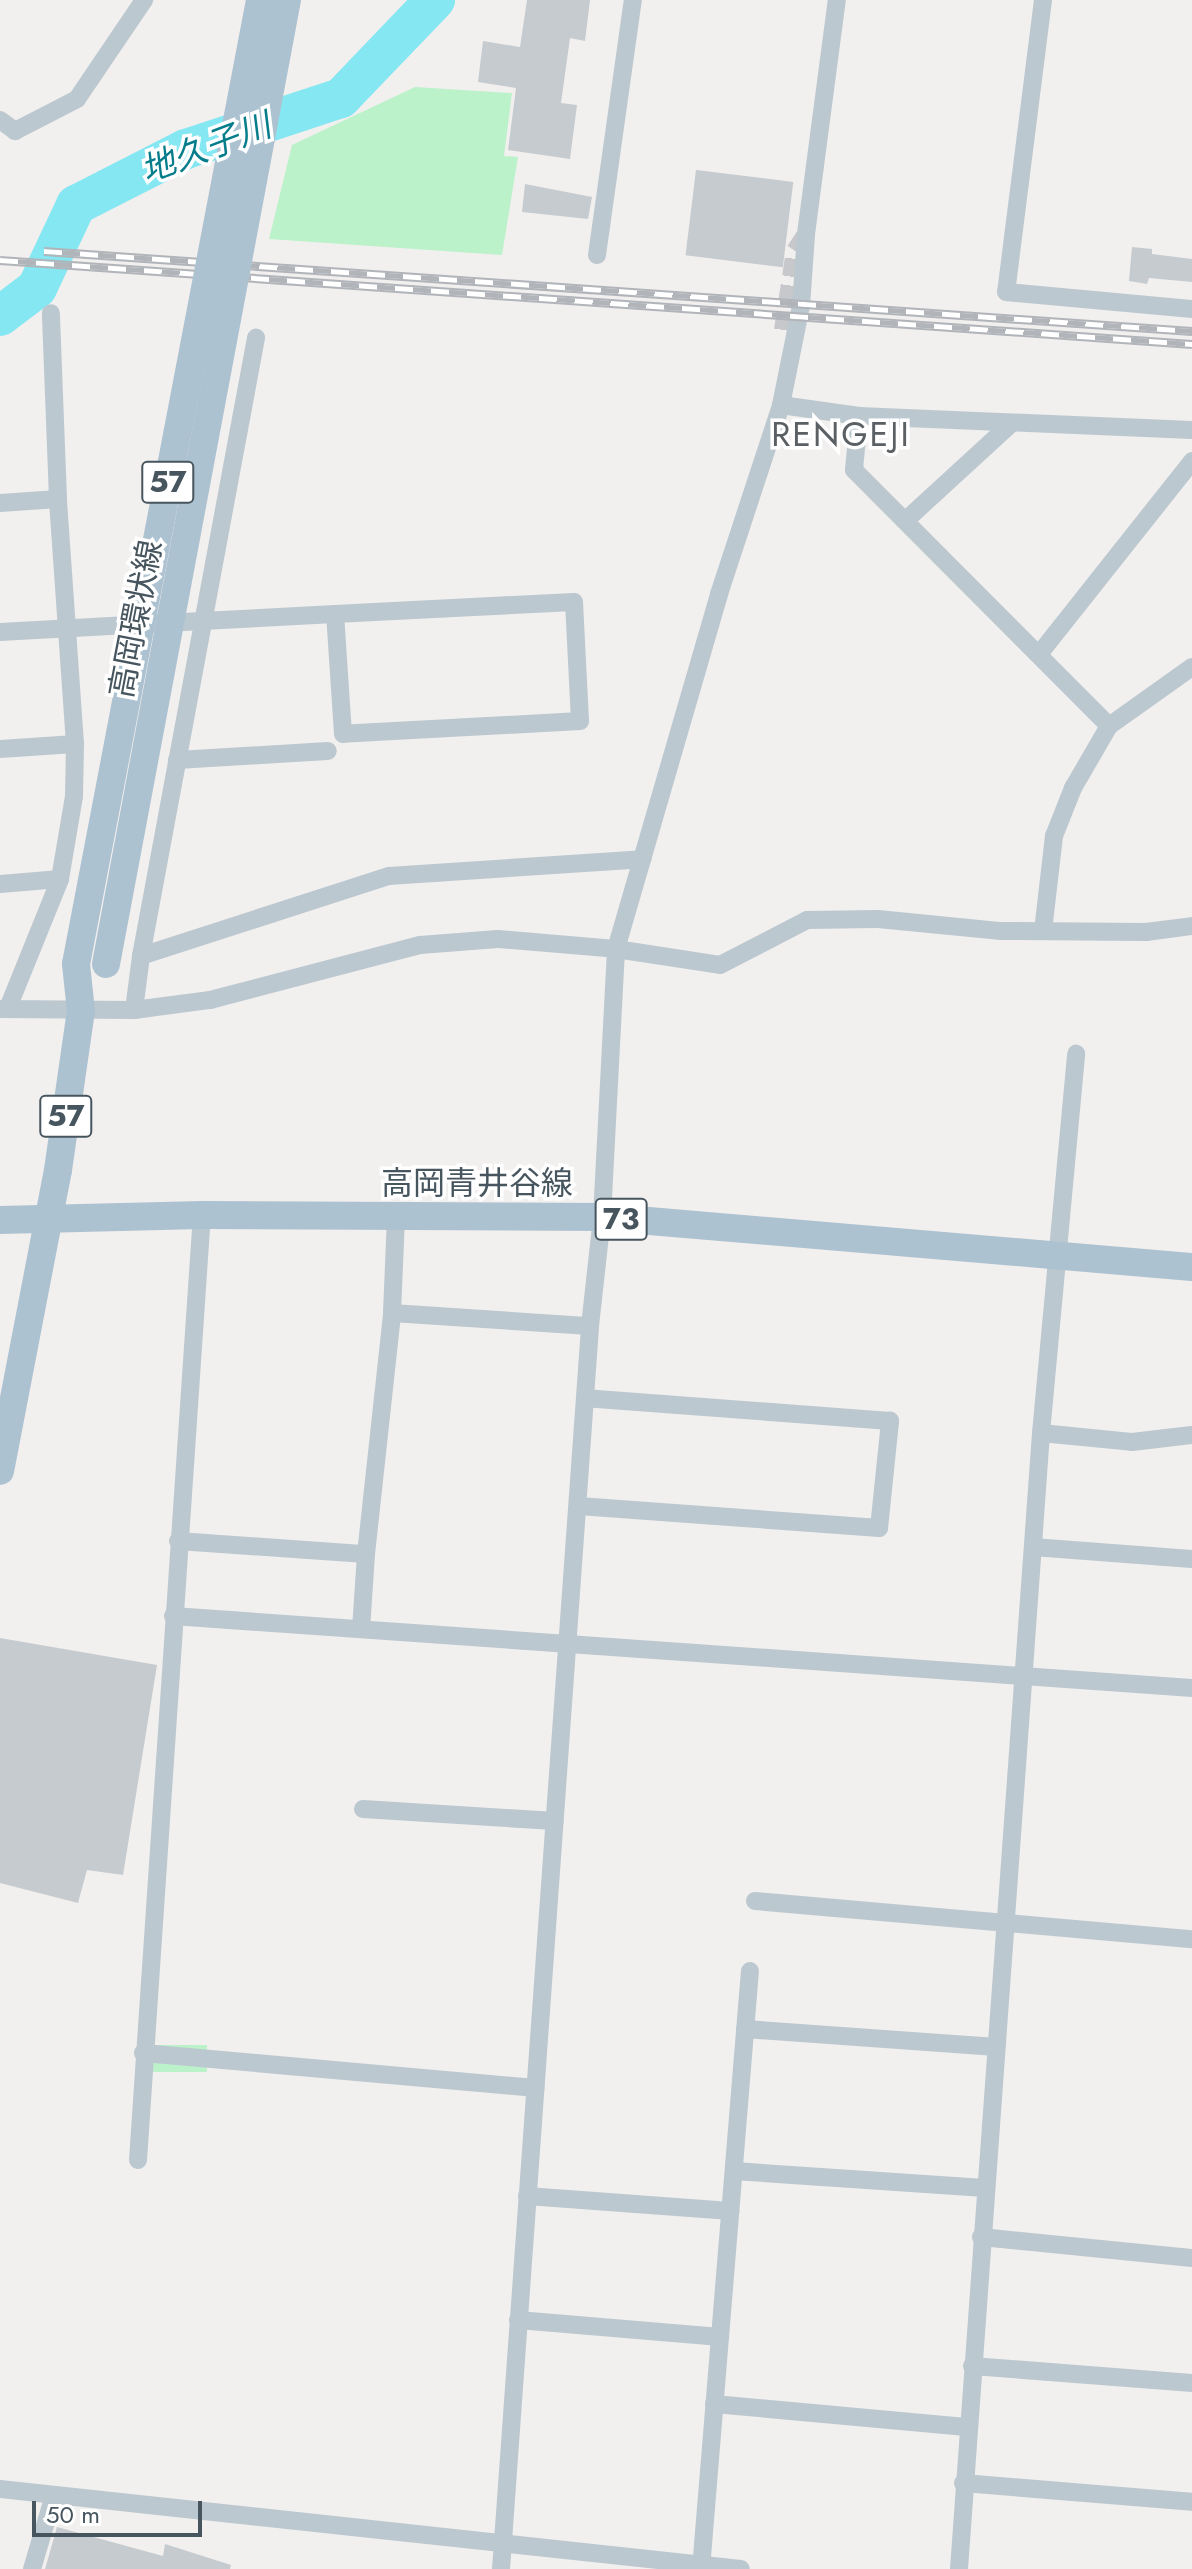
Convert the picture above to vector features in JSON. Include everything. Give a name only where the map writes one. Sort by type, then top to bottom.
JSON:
[{"type":"main road","name":"高岡環状線","points":[[0,1471],[48,1221],[81,1011],[76,964],[260,0]]},
{"type":"main road","name":"高岡環状線","points":[[81,1011],[106,964],[287,0]]},
{"type":"main road","name":"高岡青井谷線","points":[[0,1220],[202,1215],[602,1217],[1192,1267]]},
{"type":"street","points":[[0,120],[15,131],[77,99],[144,0]]},
{"type":"street","points":[[597,255],[633,0]]},
{"type":"street","points":[[501,2569],[590,1326],[602,1217],[616,949],[719,594],[781,405],[801,306],[806,234],[837,0]]},
{"type":"street","points":[[1043,0],[1006,292],[1192,309]]},
{"type":"street","points":[[51,313],[58,499],[75,744],[74,796],[60,879],[4,1009],[134,1010],[210,1000],[420,945],[498,939],[616,949],[720,965],[807,920],[878,919],[1001,931],[1146,932],[1192,926]]},
{"type":"street","points":[[134,1010],[141,956],[256,338]]},
{"type":"street","points":[[781,405],[859,416],[1192,430]]},
{"type":"street","points":[[859,416],[854,470],[1040,653],[1109,726]]},
{"type":"street","points":[[906,520],[1012,423]]},
{"type":"street","points":[[1040,653],[1192,461]]},
{"type":"street","points":[[0,503],[58,499]]},
{"type":"street","points":[[0,632],[67,628],[335,614],[574,602],[580,721],[343,734],[335,614]]},
{"type":"street","points":[[1043,931],[1054,836],[1073,788],[1109,726],[1192,667]]},
{"type":"street","points":[[0,749],[75,744]]},
{"type":"street","points":[[177,760],[328,751]]},
{"type":"street","points":[[141,956],[389,876],[642,859]]},
{"type":"street","points":[[0,884],[60,879]]},
{"type":"street","points":[[959,2569],[966,2427],[1022,1677],[1055,1255],[1076,1054]]},
{"type":"street","points":[[138,2160],[202,1215]]},
{"type":"street","points":[[361,1629],[392,1313],[396,1216]]},
{"type":"street","points":[[392,1313],[590,1326]]},
{"type":"street","points":[[579,1506],[879,1528],[890,1421],[587,1398]]},
{"type":"street","points":[[1041,1433],[1132,1442],[1192,1435]]},
{"type":"street","points":[[178,1541],[366,1554]]},
{"type":"street","points":[[1033,1547],[1192,1559]]},
{"type":"street","points":[[173,1616],[1192,1688]]},
{"type":"street","points":[[363,1809],[555,1821]]},
{"type":"street","points":[[755,1901],[1192,1939]]},
{"type":"street","points":[[701,2567],[750,1971]]},
{"type":"street","points":[[745,2029],[996,2047]]},
{"type":"street","points":[[143,2053],[535,2088]]},
{"type":"street","points":[[734,2171],[984,2188]]},
{"type":"street","points":[[527,2196],[730,2211]]},
{"type":"street","points":[[981,2237],[1192,2258]]},
{"type":"street","points":[[518,2320],[720,2337]]},
{"type":"street","points":[[972,2366],[1192,2383]]},
{"type":"street","points":[[714,2404],[966,2427]]},
{"type":"street","points":[[963,2483],[1192,2502]]},
{"type":"street","points":[[0,2489],[741,2569]]},
{"type":"street","points":[[32,2569],[54,2495]]},
{"type":"green space","points":[[415,87],[512,93],[504,156],[518,157],[502,255],[269,239],[292,145]]},
{"type":"green space","points":[[151,2045],[207,2045],[207,2072],[151,2072]]},
{"type":"building","points":[[527,0],[590,0],[585,41],[570,38],[561,103],[577,105],[570,159],[508,150],[516,88],[478,82],[483,41],[520,47]]},
{"type":"building","points":[[696,170],[793,182],[783,267],[686,255]]},
{"type":"building","points":[[525,184],[592,197],[588,219],[522,212]]},
{"type":"building","points":[[1132,247],[1152,249],[1152,254],[1192,259],[1192,282],[1149,278],[1147,284],[1129,281]]},
{"type":"building","points":[[0,1638],[157,1665],[123,1875],[87,1870],[78,1903],[0,1883]]},
{"type":"building","points":[[57,2527],[163,2556],[165,2544],[231,2565],[230,2569],[45,2569]]},
{"type":"waterway","name":"地久子川","points":[[0,316],[37,288],[76,205],[186,149],[341,98],[435,0]]},
{"type":"tunnel","points":[[783,330],[795,251],[806,234]]},
{"type":"railway","points":[[44,251],[1192,331]]},
{"type":"railway","points":[[0,260],[1192,344]]},
{"type":"district","name":"RENGEJI","points":[[841,435]]}]
